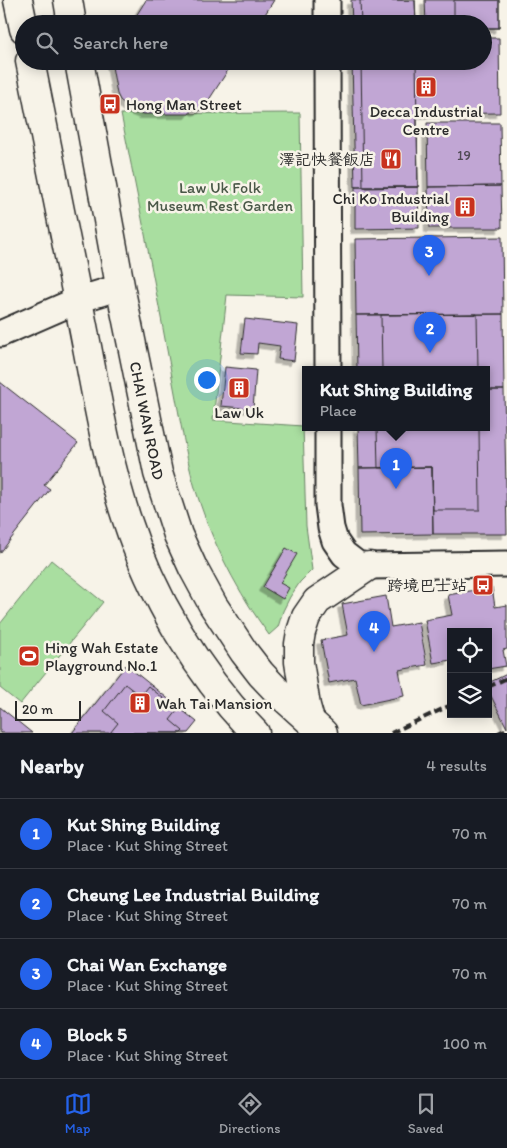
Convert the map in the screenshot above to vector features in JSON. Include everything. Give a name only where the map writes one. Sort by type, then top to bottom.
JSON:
[{"type":"main road","points":[[18,0],[21,15]]},
{"type":"main road","points":[[68,0],[70,15]]},
{"type":"main road","points":[[32,70],[108,447],[126,518],[139,552],[164,605],[187,647],[208,679],[255,733]]},
{"type":"main road","name":"CHAI WAN ROAD","points":[[81,70],[120,287],[158,473],[178,535],[213,605],[244,652],[281,695],[316,727]]},
{"type":"main road","points":[[316,727],[306,706],[299,662],[301,632],[306,617],[317,602],[369,566]]},
{"type":"street","points":[[327,0],[327,15]]},
{"type":"street","points":[[327,70],[328,366]]},
{"type":"street","points":[[0,334],[78,300],[120,287]]},
{"type":"street","points":[[328,431],[328,505],[331,528],[335,541],[344,554],[357,564],[369,566],[507,564]]},
{"type":"green space","name":"Law Uk Folk Museum Rest Garden","points":[[300,113],[303,297],[227,295],[213,420],[302,426],[306,526],[312,570],[300,582],[290,597],[278,627],[269,635],[227,568],[203,513],[194,485],[185,448],[121,114]]},
{"type":"green space","name":"Hing Wah Estate Playground No.1","points":[[51,560],[103,602],[20,704],[0,688],[0,624]]},
{"type":"building","points":[[146,0],[274,0],[265,15],[137,15]]},
{"type":"building","points":[[351,0],[415,0],[416,15],[352,15]]},
{"type":"building","points":[[360,0],[415,0],[416,15],[361,15]]},
{"type":"building","points":[[425,0],[499,0],[499,28],[492,28],[492,15],[426,15]]},
{"type":"building","points":[[454,0],[499,0],[499,28],[492,28],[492,15],[454,15]]},
{"type":"building","name":"Decca Industrial Centre","points":[[492,38],[499,38],[500,113],[417,114],[418,187],[355,187],[352,70],[492,70]]},
{"type":"building","points":[[113,70],[228,70],[203,109],[197,111],[193,109],[189,114],[144,114],[129,108],[120,100]]},
{"type":"building","points":[[361,70],[416,70],[418,187],[363,188]]},
{"type":"building","points":[[427,123],[500,123],[501,186],[428,187]]},
{"type":"building","name":"Chi Ko Industrial Building","points":[[501,186],[502,228],[429,228],[428,187]]},
{"type":"building","points":[[355,187],[418,187],[419,228],[355,229]]},
{"type":"building","points":[[502,237],[503,314],[356,315],[355,239]]},
{"type":"building","points":[[477,314],[478,366],[382,366],[381,315]]},
{"type":"building","points":[[503,314],[504,390],[490,390],[490,366],[357,366],[356,315]]},
{"type":"building","points":[[245,319],[298,325],[294,361],[278,359],[280,346],[258,343],[257,354],[241,353]]},
{"type":"building","name":"Law Uk","points":[[225,367],[256,370],[253,409],[221,406]]},
{"type":"building","points":[[0,382],[78,443],[44,485],[50,489],[0,553]]},
{"type":"building","points":[[490,390],[504,390],[507,534],[433,534],[432,467],[359,468],[358,431],[490,431]]},
{"type":"building","points":[[377,431],[479,431],[480,510],[433,510],[432,467],[378,468]]},
{"type":"building","points":[[432,467],[433,534],[360,535],[359,468]]},
{"type":"building","points":[[286,548],[297,554],[280,583],[289,588],[283,599],[263,587]]},
{"type":"building","points":[[492,587],[495,607],[507,605],[507,649],[503,650],[506,666],[492,668],[492,628],[447,628],[447,661],[433,663],[425,620],[452,615],[448,595]]},
{"type":"building","points":[[386,596],[391,627],[419,622],[427,665],[399,670],[404,696],[361,705],[355,678],[329,683],[321,640],[348,635],[342,604]]},
{"type":"building","points":[[126,665],[197,722],[188,733],[72,733]]},
{"type":"building","points":[[507,674],[507,728],[492,698],[492,681]]},
{"type":"building","name":"Wah Tai Mansion","points":[[125,684],[140,696],[148,686],[178,710],[170,720],[183,731],[181,733],[110,733],[118,723],[104,711]]},
{"type":"building","points":[[0,707],[32,733],[0,733]]},
{"type":"railway","points":[[492,685],[507,678]]},
{"type":"railway","points":[[391,733],[447,707]]},
{"type":"railway","points":[[498,733],[507,729]]},
{"type":"place","name":"Decca Industrial Centre","points":[[426,87]]},
{"type":"place","name":"Hong Man Street","points":[[110,104]]},
{"type":"place","name":"澤記快餐飯店","points":[[391,159]]},
{"type":"place","name":"Chi Ko Industrial Building","points":[[465,207]]},
{"type":"place","name":"Chai Wan Exchange","points":[[429,276]]},
{"type":"place","name":"Cheung Lee Industrial Building","points":[[430,353]]},
{"type":"place","name":"Law Uk","points":[[239,388]]},
{"type":"place","name":"Kut Shing Building","points":[[396,489]]},
{"type":"place","name":"跨境巴士站","points":[[483,585]]},
{"type":"place","name":"Block 5","points":[[374,652]]},
{"type":"place","name":"Hing Wah Estate Playground No.1","points":[[29,656]]},
{"type":"place","name":"Wah Tai Mansion","points":[[140,703]]}]
